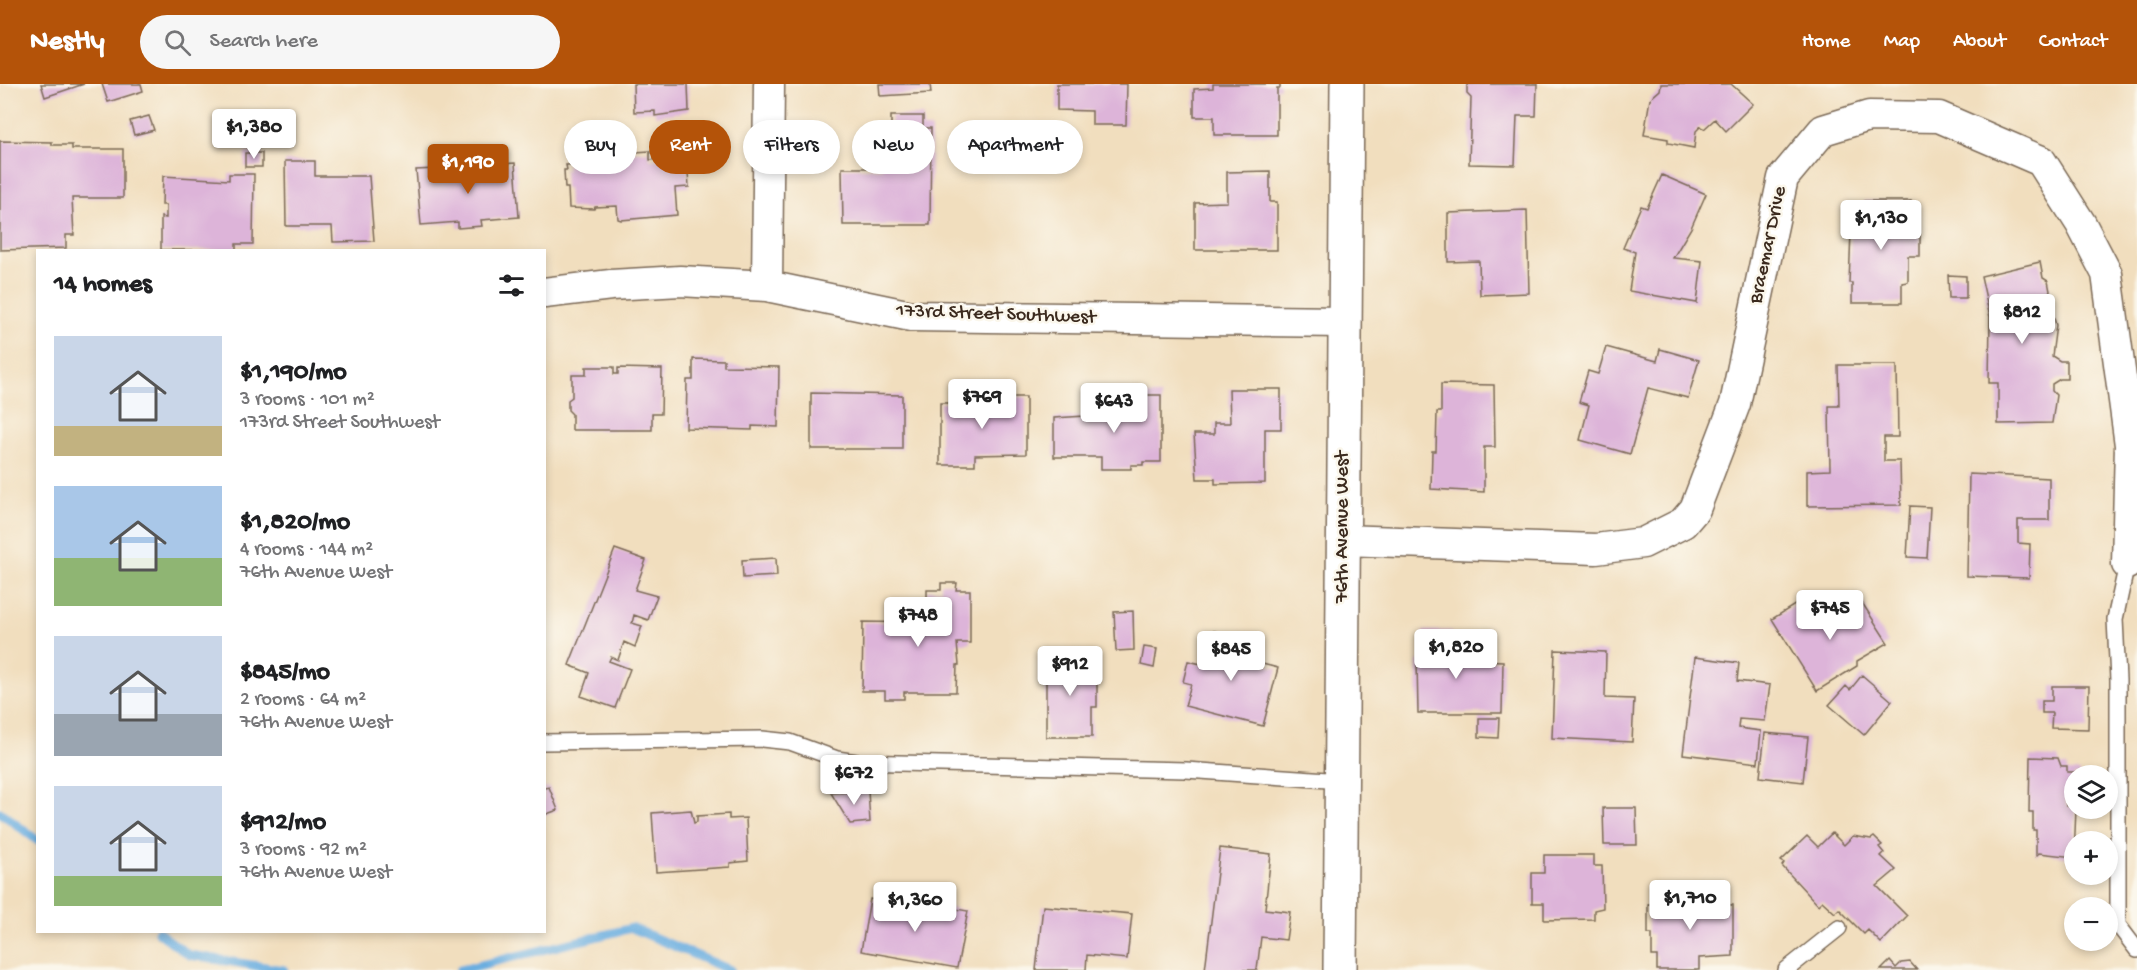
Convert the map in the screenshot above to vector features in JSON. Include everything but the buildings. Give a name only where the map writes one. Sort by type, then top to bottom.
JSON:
[{"type":"street","points":[[767,286],[769,84]]},
{"type":"street","name":"76th Avenue West","points":[[1340,970],[1343,322],[1347,84]]},
{"type":"street","name":"Braemar Drive","points":[[1343,540],[1596,549],[1643,543],[1683,523],[1695,509],[1735,404],[1783,178],[1823,130],[1869,116],[1939,117],[2041,161],[2081,224],[2107,274],[2130,445],[2127,564]]},
{"type":"street","name":"173rd Street Southwest","points":[[546,293],[610,285],[680,281],[767,286],[911,316],[1343,322]]},
{"type":"lane","points":[[2127,564],[2115,619],[2118,680],[2118,925],[2137,950]]},
{"type":"lane","points":[[546,742],[762,739],[790,742],[837,759],[856,762],[1186,770],[1342,781]]},
{"type":"lane","points":[[1786,970],[1839,928]]},
{"type":"waterway","points":[[0,812],[36,839]]},
{"type":"waterway","points":[[460,970],[632,928],[730,970]]},
{"type":"waterway","points":[[159,933],[189,955],[284,970]]}]
